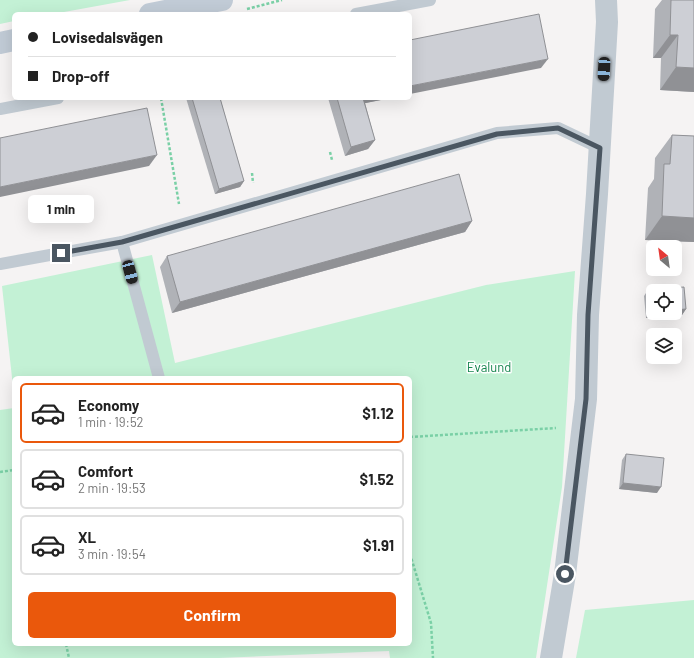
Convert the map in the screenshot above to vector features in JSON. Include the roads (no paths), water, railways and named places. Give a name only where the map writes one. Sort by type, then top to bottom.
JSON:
[{"type":"street","points":[[160,12],[222,0]]},
{"type":"street","points":[[551,658],[565,574],[586,399],[588,315],[600,148],[606,0]]},
{"type":"street","points":[[0,43],[12,40]]},
{"type":"lane","points":[[367,12],[430,0]]},
{"type":"lane","points":[[0,109],[47,100]]},
{"type":"lane","points":[[0,264],[122,242],[497,134],[558,128],[600,148]]},
{"type":"lane","points":[[122,242],[158,376]]},
{"type":"park label","name":"Evalund","points":[[489,367]]}]
